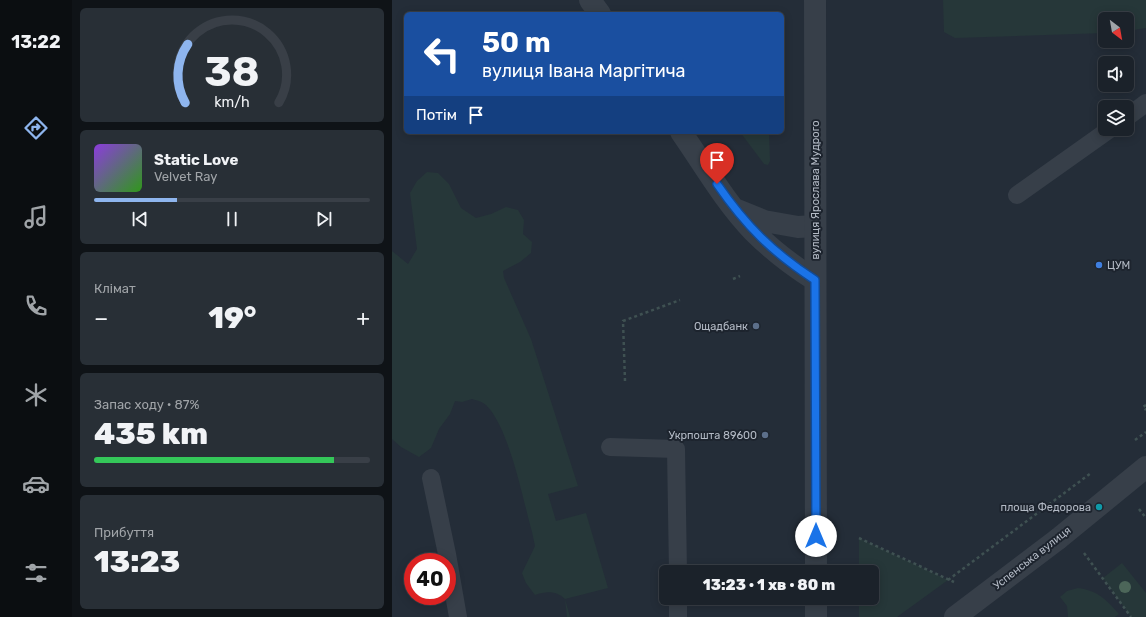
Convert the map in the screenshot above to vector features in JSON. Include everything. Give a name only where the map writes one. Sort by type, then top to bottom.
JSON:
[{"type":"street","points":[[590,0],[599,12]]},
{"type":"street","name":"вулиця Ярослава Мудрого","points":[[814,0],[816,565]]},
{"type":"street","points":[[682,134],[734,209],[753,231],[793,266],[815,280]]},
{"type":"street","points":[[734,209],[764,221],[798,227],[815,226]]},
{"type":"street","name":"Успенська вулиця","points":[[955,617],[1063,535],[1146,467]]},
{"type":"street","points":[[816,605],[816,617]]},
{"type":"lane","points":[[1134,112],[1146,104]]},
{"type":"lane","points":[[1017,195],[1100,136]]},
{"type":"lane","points":[[610,447],[676,449],[678,565]]},
{"type":"lane","points":[[431,478],[447,554],[458,617]]},
{"type":"lane","points":[[678,605],[678,617]]},
{"type":"path","points":[[733,279],[740,276]]},
{"type":"path","points":[[625,381],[623,321],[680,300]]},
{"type":"path","points":[[1146,405],[1143,407],[1146,410]]},
{"type":"path","points":[[1133,442],[1146,432]]},
{"type":"path","points":[[948,580],[1095,470]]},
{"type":"path","points":[[1135,504],[1146,518]]},
{"type":"path","points":[[1063,535],[1131,617]]},
{"type":"path","points":[[859,538],[984,596]]},
{"type":"shaded area","points":[[943,0],[1146,0],[1146,28],[1134,30],[1134,12],[1098,12],[1098,33],[955,38],[944,32]]},
{"type":"shaded area","points":[[742,134],[769,134],[770,161],[768,165],[764,164]]},
{"type":"shaded area","points":[[427,172],[438,173],[449,184],[461,208],[476,218],[491,214],[506,207],[518,210],[524,220],[523,234],[532,242],[531,253],[520,262],[503,271],[504,278],[531,339],[578,486],[548,494],[556,521],[586,513],[608,588],[565,599],[558,594],[551,592],[535,595],[526,583],[522,573],[535,546],[532,532],[520,484],[508,446],[494,415],[485,404],[472,399],[462,402],[455,401],[450,414],[439,429],[431,448],[419,457],[401,447],[392,439],[392,251],[408,264],[417,249],[410,193],[417,181]]},
{"type":"shaded area","points":[[859,538],[948,580],[897,617],[859,617],[859,605],[879,605],[879,565],[859,565]]},
{"type":"shaded area","points":[[1122,563],[1146,593],[1146,617],[1131,617],[1103,578]]},
{"type":"shaded area","points":[[1078,588],[1091,591],[1101,596],[1119,614],[1115,617],[1068,617],[1067,606],[1060,597],[1067,591]]},
{"type":"shaded area","points":[[565,599],[570,617],[567,617]]},
{"type":"place","name":"ЦУМ","points":[[1099,265]]},
{"type":"place","name":"Ощадбанк","points":[[756,326]]},
{"type":"place","name":"Укрпошта 89600","points":[[765,435]]},
{"type":"place","name":"площа Федорова","points":[[1099,507]]},
{"type":"route","points":[[717,184],[734,209],[753,231],[793,266],[815,280],[816,536]]}]
